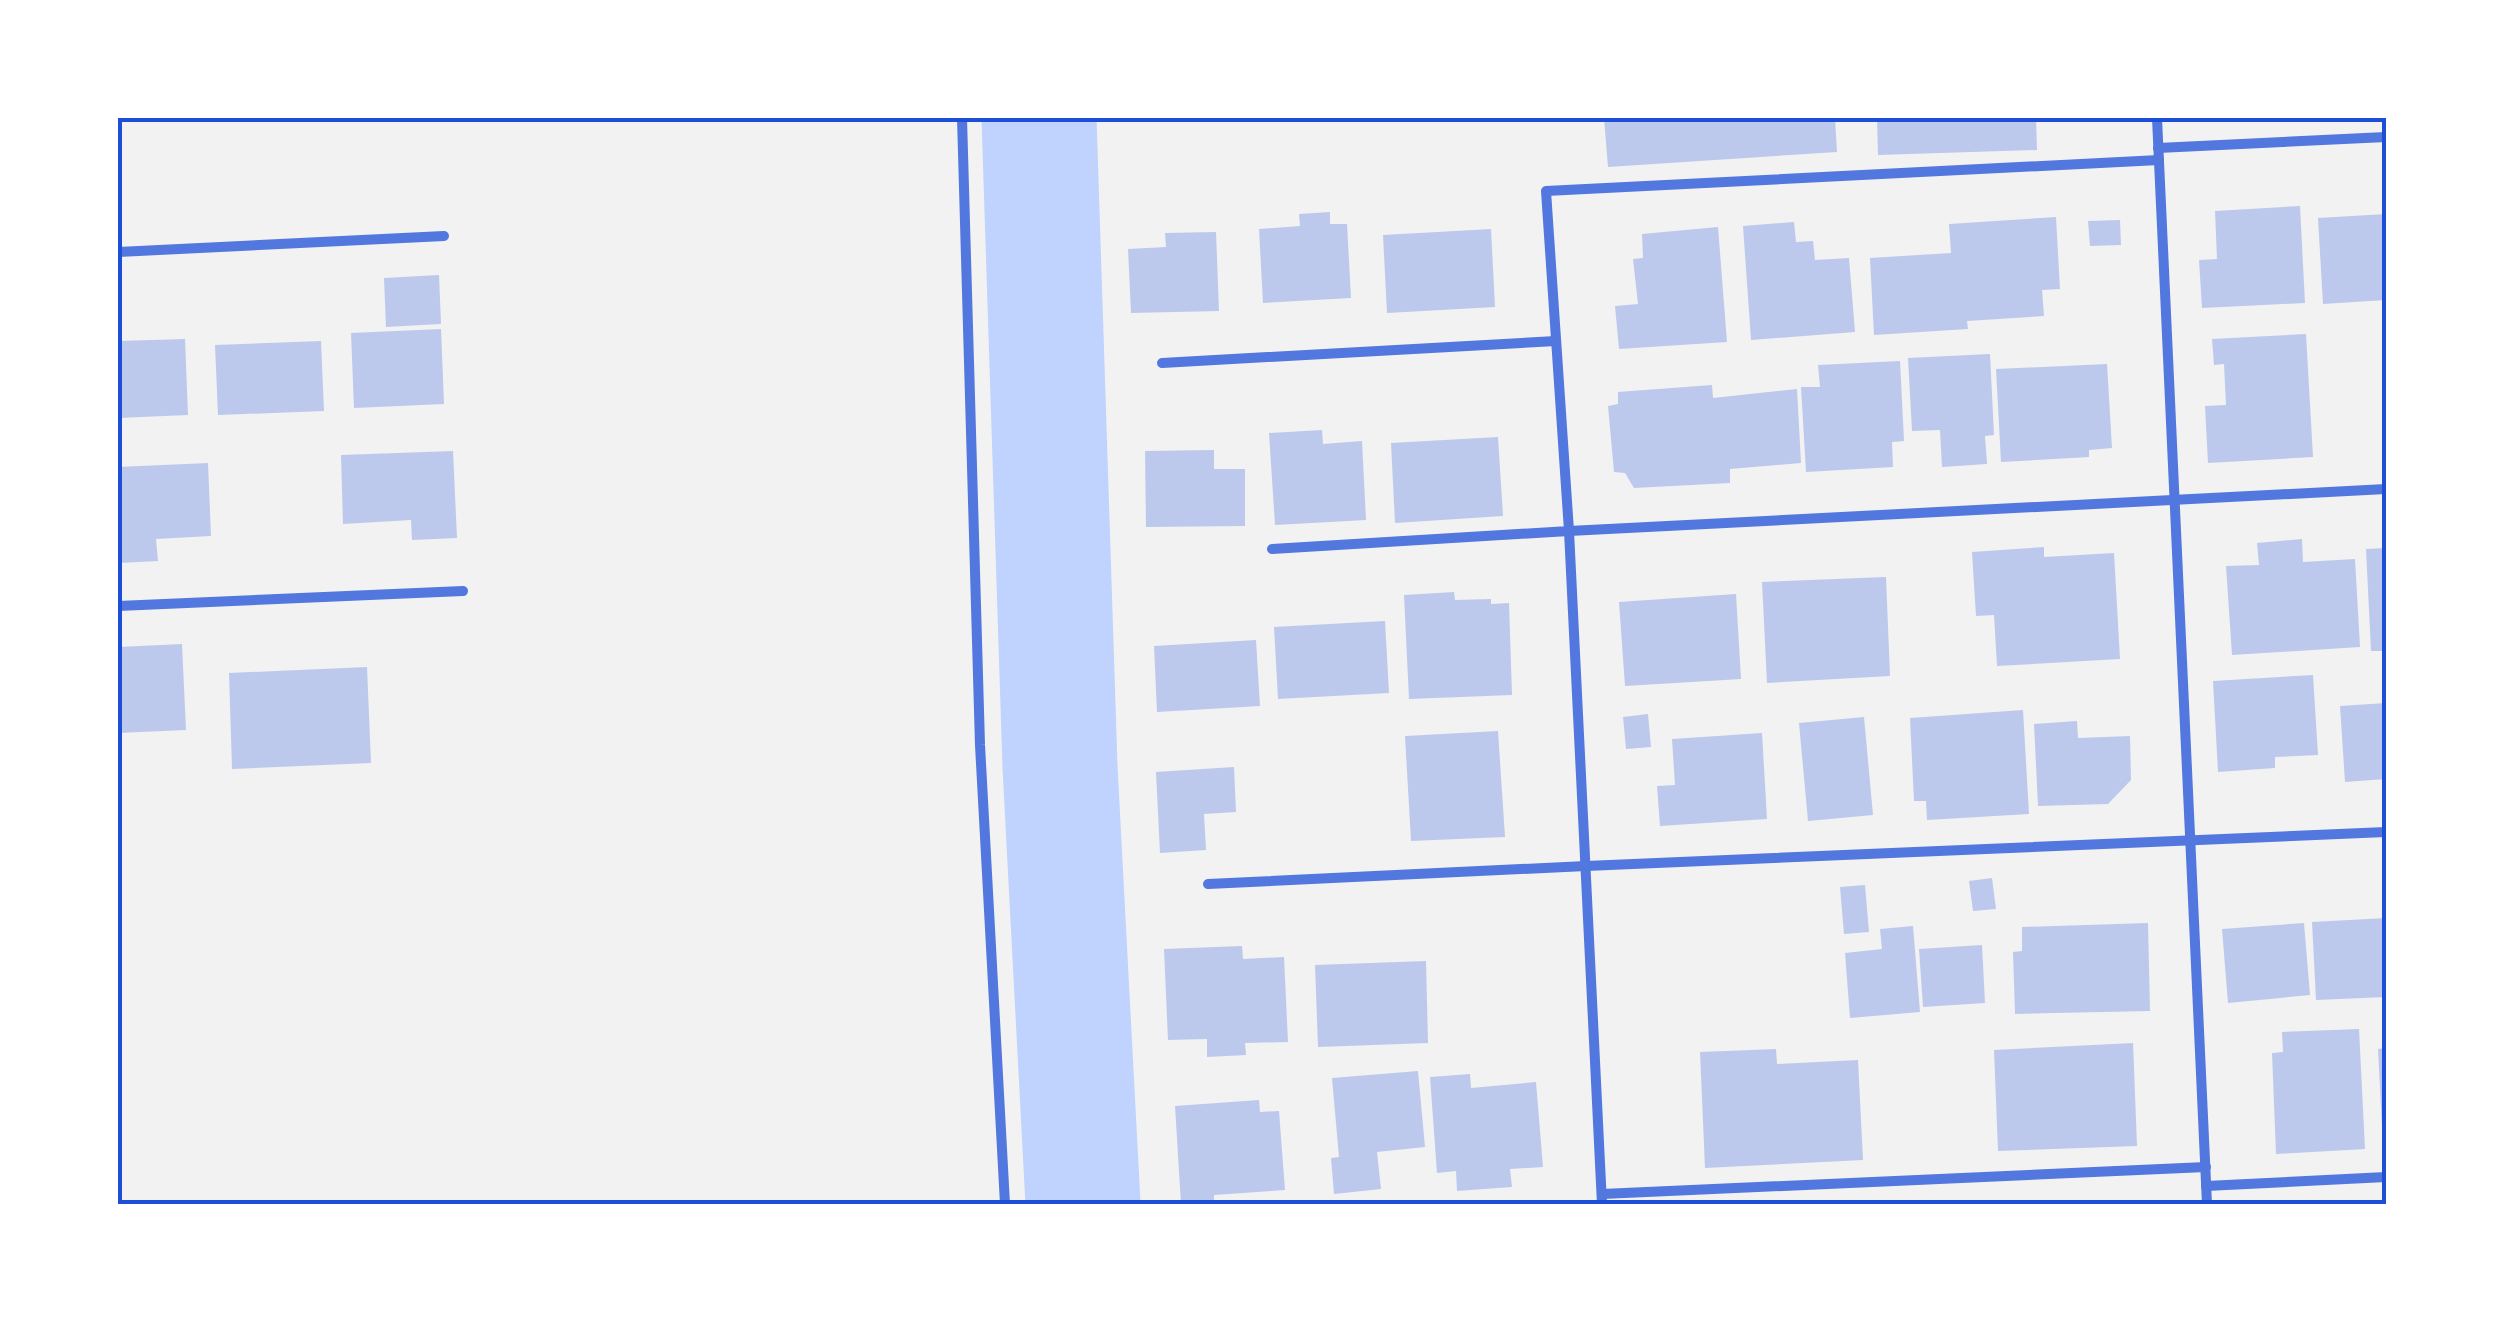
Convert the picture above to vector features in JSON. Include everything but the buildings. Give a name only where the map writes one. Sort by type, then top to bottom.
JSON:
[{"type":"street","points":[[962,118],[980,745],[1005,1204]]},
{"type":"street","points":[[2157,118],[2207,1204]]},
{"type":"street","points":[[2206,1167],[1602,1199],[1569,531],[1546,191],[2386,137]]},
{"type":"street","points":[[118,252],[444,236]]},
{"type":"street","points":[[1162,363],[1556,341]]},
{"type":"street","points":[[1272,549],[2386,489]]},
{"type":"street","points":[[118,606],[463,591]]},
{"type":"street","points":[[1208,884],[2386,832]]},
{"type":"street","points":[[2206,1186],[2386,1177]]},
{"type":"waterway","points":[[1039,118],[1060,767],[1083,1204]]}]
